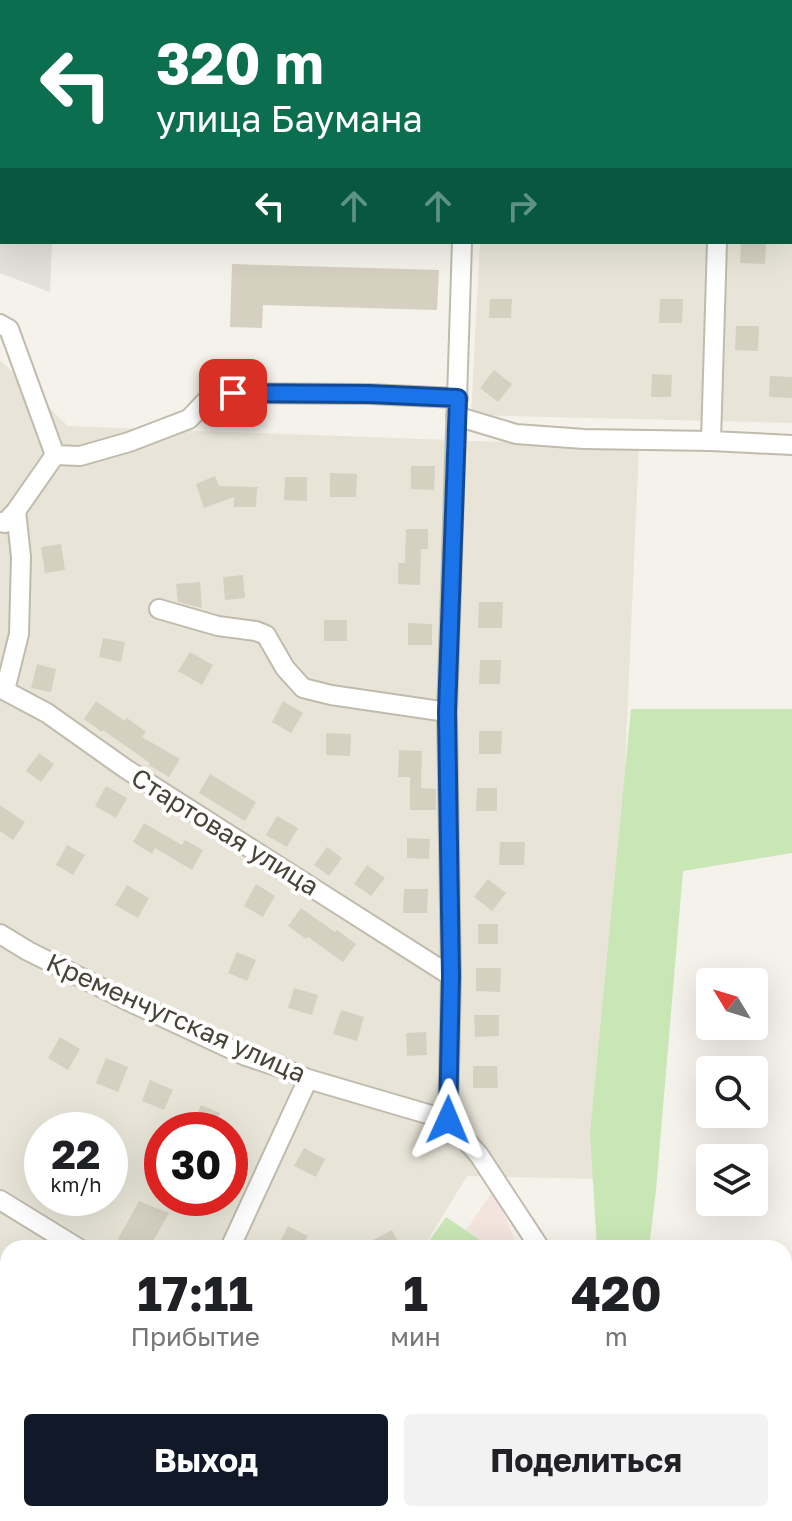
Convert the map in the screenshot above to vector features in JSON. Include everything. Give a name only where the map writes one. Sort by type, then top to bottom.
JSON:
[{"type":"street","points":[[462,244],[447,712],[451,976],[448,1120],[479,1155],[535,1240]]},
{"type":"street","points":[[711,441],[717,244]]},
{"type":"street","points":[[0,324],[9,329],[55,455]]},
{"type":"street","points":[[55,455],[80,456],[129,442],[189,419],[206,401],[233,393],[369,394],[457,407],[516,434],[792,445]]},
{"type":"street","points":[[0,522],[5,523],[16,511],[55,455]]},
{"type":"street","points":[[3,689],[19,634],[21,557],[16,511]]},
{"type":"street","points":[[159,609],[218,626],[266,635],[285,668],[303,688],[447,712]]},
{"type":"street","name":"Стартовая улица","points":[[3,689],[47,713],[126,769],[451,976]]},
{"type":"street","name":"Кременчугская улица","points":[[0,934],[124,999],[246,1056],[308,1079],[448,1120]]},
{"type":"street","points":[[234,1240],[308,1079]]},
{"type":"street","points":[[0,1200],[65,1240]]},
{"type":"shaded area","points":[[0,244],[52,244],[50,292],[0,273]]},
{"type":"shaded area","points":[[480,244],[792,244],[792,423],[471,415]]},
{"type":"shaded area","points":[[0,360],[68,426],[639,447],[607,1179],[467,1176],[428,1240],[0,1240]]},
{"type":"shaded area","points":[[494,1189],[515,1240],[459,1240]]},
{"type":"green space","points":[[631,709],[792,709],[792,853],[683,871],[650,1240],[597,1240],[590,1133]]},
{"type":"green space","points":[[446,1217],[480,1240],[430,1240]]},
{"type":"building","points":[[741,244],[766,244],[765,264],[740,263]]},
{"type":"building","points":[[232,264],[439,270],[437,310],[263,305],[262,328],[230,327]]},
{"type":"building","points":[[490,299],[512,299],[511,318],[489,318]]},
{"type":"building","points":[[660,299],[683,299],[682,323],[659,323]]},
{"type":"building","points":[[736,326],[759,326],[758,351],[735,350]]},
{"type":"building","points":[[494,370],[512,384],[498,402],[480,388]]},
{"type":"building","points":[[652,374],[672,375],[671,397],[651,397]]},
{"type":"building","points":[[770,376],[792,377],[792,398],[769,397]]},
{"type":"building","points":[[411,466],[435,466],[434,490],[411,489]]},
{"type":"building","points":[[330,473],[357,474],[356,497],[330,497]]},
{"type":"building","points":[[215,476],[219,486],[259,487],[256,507],[234,507],[234,497],[204,508],[196,484]]},
{"type":"building","points":[[285,477],[307,477],[307,501],[284,500]]},
{"type":"building","points":[[406,529],[428,529],[428,549],[421,549],[420,585],[398,584],[398,563],[405,563]]},
{"type":"building","points":[[61,544],[65,570],[45,573],[41,547]]},
{"type":"building","points":[[243,575],[245,598],[225,600],[223,577]]},
{"type":"building","points":[[200,582],[202,608],[178,602],[176,584]]},
{"type":"building","points":[[479,602],[503,602],[502,628],[478,628]]},
{"type":"building","points":[[324,620],[347,620],[347,641],[324,641]]},
{"type":"building","points":[[408,623],[432,624],[432,645],[408,645]]},
{"type":"building","points":[[103,638],[125,642],[121,662],[99,657]]},
{"type":"building","points":[[190,652],[213,665],[202,685],[178,671]]},
{"type":"building","points":[[480,660],[501,660],[500,684],[479,684]]},
{"type":"building","points":[[37,664],[56,669],[51,692],[31,688]]},
{"type":"building","points":[[96,701],[125,721],[127,718],[146,732],[142,737],[180,759],[169,777],[84,719]]},
{"type":"building","points":[[283,701],[303,713],[291,733],[272,722]]},
{"type":"building","points":[[479,731],[502,731],[501,754],[479,754]]},
{"type":"building","points":[[326,733],[351,734],[350,756],[326,755]]},
{"type":"building","points":[[399,750],[422,751],[421,788],[436,789],[436,810],[410,810],[410,777],[398,777]]},
{"type":"building","points":[[39,753],[54,764],[41,782],[26,771]]},
{"type":"building","points":[[210,774],[256,802],[245,821],[199,793]]},
{"type":"building","points":[[106,786],[127,798],[116,818],[95,806]]},
{"type":"building","points":[[477,788],[497,788],[497,811],[476,811]]},
{"type":"building","points":[[0,805],[25,822],[13,840],[0,831]]},
{"type":"building","points":[[277,816],[298,828],[287,847],[266,835]]},
{"type":"building","points":[[144,823],[182,845],[185,840],[203,850],[192,870],[155,848],[152,854],[133,842]]},
{"type":"building","points":[[407,838],[430,839],[429,859],[407,858]]},
{"type":"building","points":[[500,842],[525,842],[524,865],[499,865]]},
{"type":"building","points":[[67,845],[85,855],[73,875],[56,865]]},
{"type":"building","points":[[327,847],[342,858],[329,876],[314,865]]},
{"type":"building","points":[[367,865],[385,878],[371,896],[354,884]]},
{"type":"building","points":[[488,879],[506,893],[492,911],[474,897]]},
{"type":"building","points":[[256,884],[275,896],[263,917],[244,906]]},
{"type":"building","points":[[127,885],[149,898],[138,918],[115,905]]},
{"type":"building","points":[[404,889],[428,889],[427,913],[403,913]]},
{"type":"building","points":[[301,908],[356,944],[343,962],[288,926]]},
{"type":"building","points":[[478,924],[498,924],[498,944],[478,944]]},
{"type":"building","points":[[237,952],[256,960],[247,981],[228,973]]},
{"type":"building","points":[[476,968],[501,968],[500,992],[476,991]]},
{"type":"building","points":[[294,988],[318,995],[312,1015],[288,1008]]},
{"type":"building","points":[[341,1010],[364,1017],[357,1041],[333,1034]]},
{"type":"building","points":[[474,1015],[499,1015],[499,1036],[475,1037]]},
{"type":"building","points":[[426,1032],[427,1055],[407,1056],[406,1033]]},
{"type":"building","points":[[60,1037],[80,1049],[68,1070],[48,1058]]},
{"type":"building","points":[[106,1058],[128,1067],[118,1092],[96,1083]]},
{"type":"building","points":[[473,1066],[497,1066],[498,1088],[473,1088]]},
{"type":"building","points":[[150,1080],[173,1090],[164,1110],[142,1101]]},
{"type":"building","points":[[201,1105],[218,1112],[198,1112]]},
{"type":"building","points":[[304,1148],[325,1159],[316,1177],[294,1166]]},
{"type":"building","points":[[139,1201],[144,1203],[144,1216],[167,1216],[154,1240],[118,1239]]},
{"type":"building","points":[[288,1226],[308,1236],[306,1240],[281,1240]]},
{"type":"building","points":[[392,1230],[397,1240],[373,1240]]},
{"type":"route","points":[[233,393],[458,398],[447,712],[451,976],[448,1120]]}]
